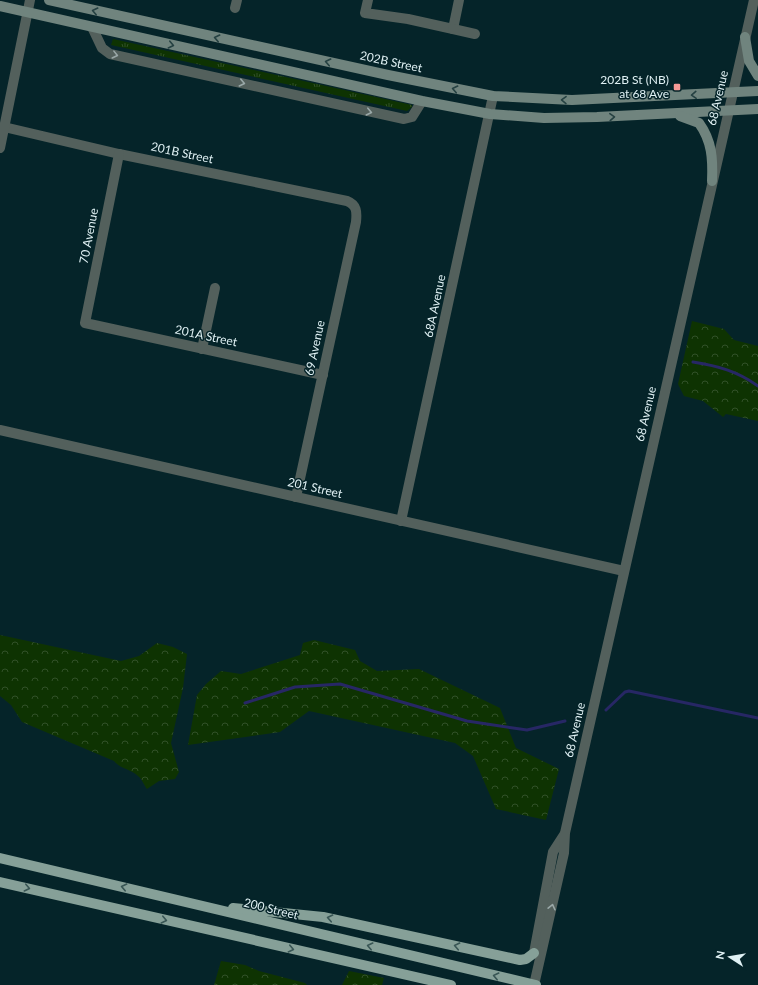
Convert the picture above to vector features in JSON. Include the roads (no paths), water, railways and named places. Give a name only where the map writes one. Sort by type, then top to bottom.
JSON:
[{"type":"main road","name":"202B Street","points":[[49,0],[388,75],[493,96],[572,100],[758,91]]},
{"type":"main road","points":[[0,6],[422,101],[490,114],[544,118],[572,118],[758,109]]},
{"type":"main road","points":[[746,37],[749,61],[758,76]]},
{"type":"main road","points":[[664,114],[686,117],[698,123],[703,129],[710,142],[713,157],[712,181]]},
{"type":"main road","name":"200 Street","points":[[0,858],[535,985]]},
{"type":"main road","points":[[0,882],[452,985]]},
{"type":"main road","points":[[203,905],[323,917],[520,960],[526,959],[534,953]]},
{"type":"street","points":[[0,148],[30,0]]},
{"type":"street","points":[[368,0],[365,13],[408,19],[475,34]]},
{"type":"street","points":[[453,29],[459,0]]},
{"type":"street","name":"68 Avenue","points":[[535,985],[564,853],[565,833],[754,0]]},
{"type":"street","points":[[92,27],[99,45],[110,54],[404,119],[412,117],[422,101]]},
{"type":"street","name":"68A Avenue","points":[[401,521],[493,96]]},
{"type":"street","name":"201B Street","points":[[4,127],[119,154],[347,201],[354,204]]},
{"type":"street","name":"70 Avenue","points":[[85,323],[119,154]]},
{"type":"street","name":"69 Avenue","points":[[296,497],[356,222],[357,209],[354,204]]},
{"type":"street","points":[[202,349],[215,288]]},
{"type":"street","name":"201A Street","points":[[85,323],[323,375]]},
{"type":"street","name":"201 Street","points":[[0,430],[624,571]]},
{"type":"street","name":"68 Avenue","points":[[534,953],[553,852],[565,833]]},
{"type":"waterway","points":[[693,362],[711,365],[727,370],[742,376],[758,386]]},
{"type":"waterway","points":[[245,703],[295,687],[340,684],[467,721],[527,730],[565,721]]},
{"type":"waterway","points":[[606,710],[625,692],[629,691],[758,718]]},
{"type":"place","name":"202B St (NB) at 68 Ave","points":[[677,87]]}]
